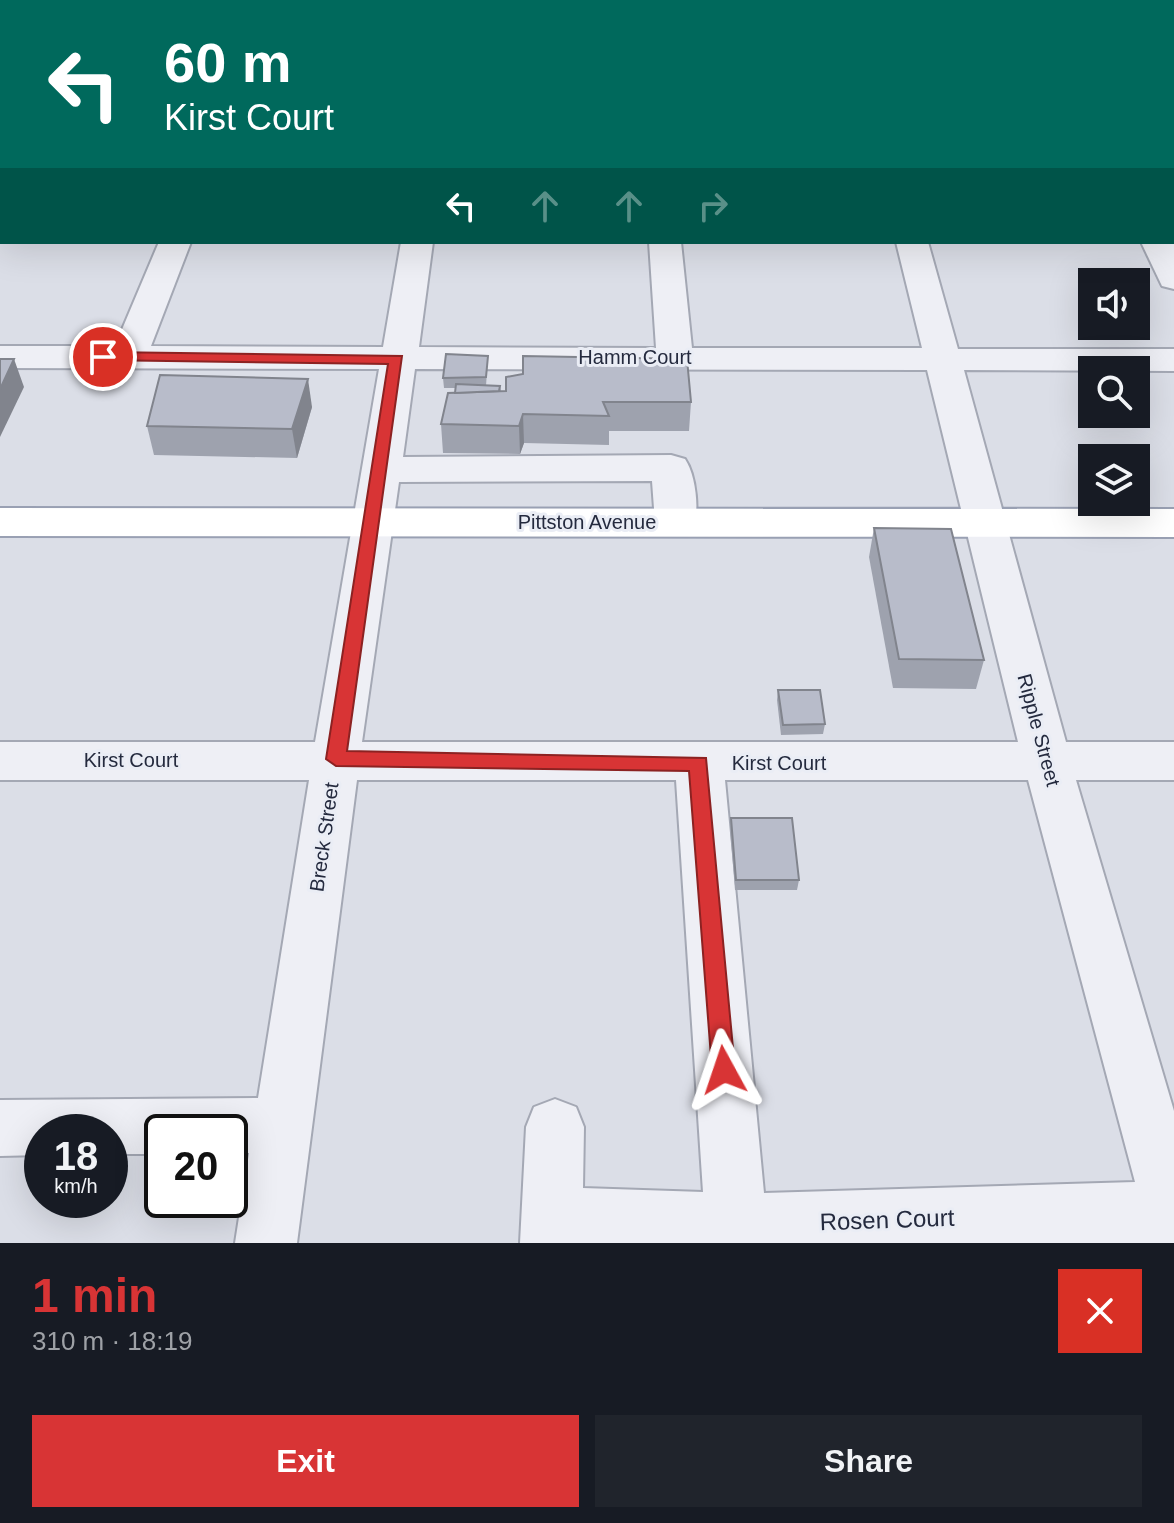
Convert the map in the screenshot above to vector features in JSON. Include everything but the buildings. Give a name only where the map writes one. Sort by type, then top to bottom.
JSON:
[{"type":"main road","name":"Pittston Avenue","points":[[0,522],[1174,523]]},
{"type":"street","points":[[129,357],[174,244]]},
{"type":"street","name":"Breck Street","points":[[266,1243],[371,522],[417,244]]},
{"type":"street","points":[[665,244],[675,356]]},
{"type":"street","name":"Ripple Street","points":[[913,244],[1047,762],[1174,1213]]},
{"type":"street","points":[[1158,244],[1174,279]]},
{"type":"street","name":"Hamm Court","points":[[0,357],[397,359],[675,356],[1174,360]]},
{"type":"street","points":[[380,470],[671,468],[676,522]]},
{"type":"street","name":"Kirst Court","points":[[0,761],[1174,761]]},
{"type":"street","points":[[699,763],[736,1224]]},
{"type":"street","points":[[0,1128],[283,1125]]},
{"type":"street","name":"Rosen Court","points":[[555,1127],[552,1230],[1174,1213]]},
{"type":"route","points":[[103,357],[397,359],[336,759],[699,763],[724,1070]]}]
